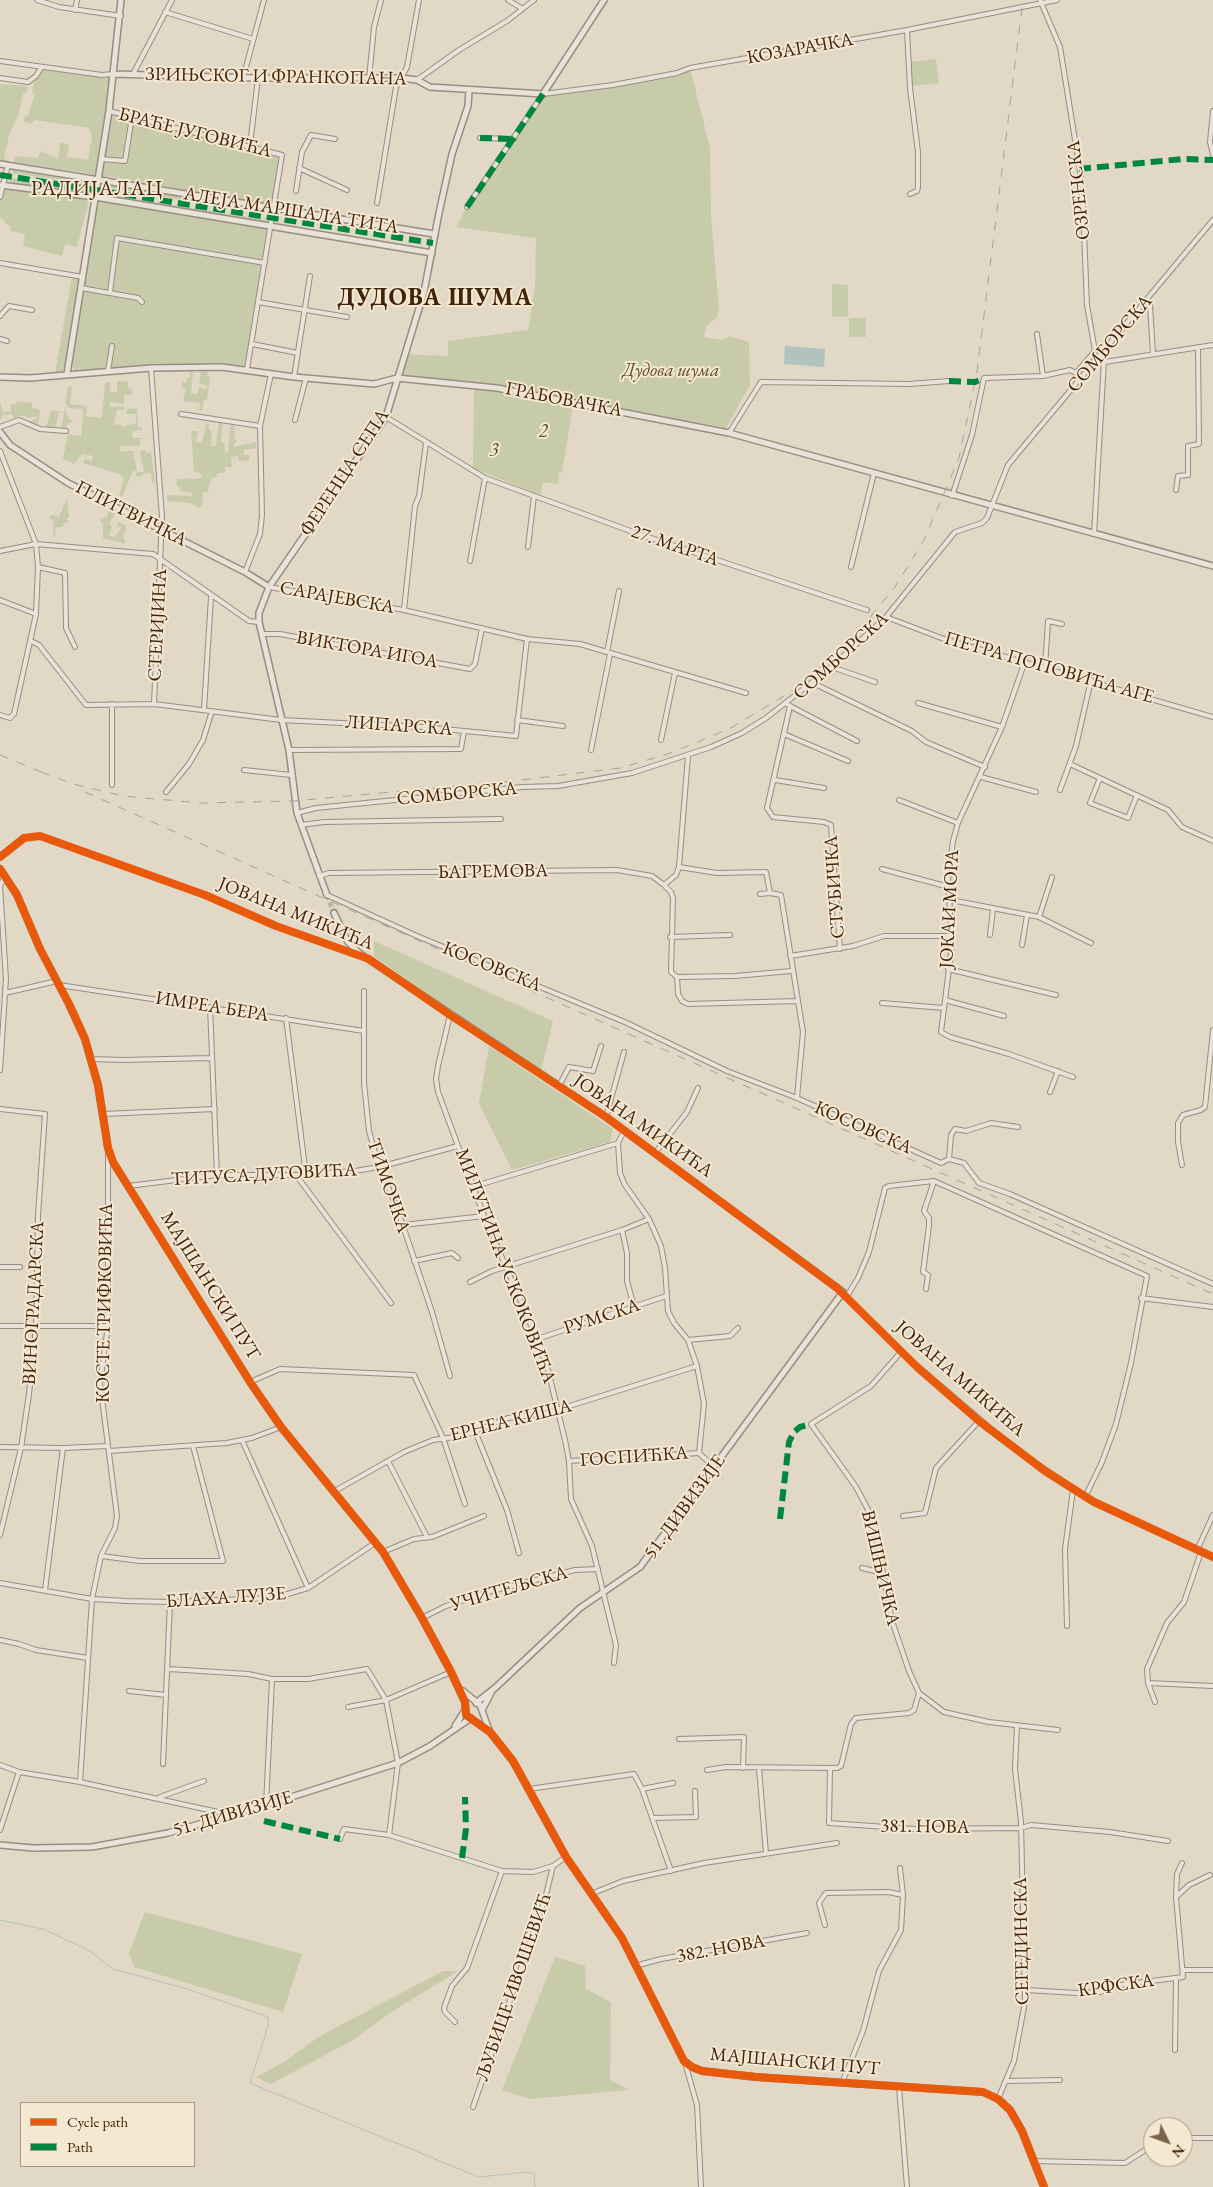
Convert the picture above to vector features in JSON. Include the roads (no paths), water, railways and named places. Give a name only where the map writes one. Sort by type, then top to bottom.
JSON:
[{"type":"street","points":[[37,0],[75,10],[121,16]]},
{"type":"street","points":[[75,10],[77,0]]},
{"type":"street","points":[[67,374],[109,111],[121,16],[121,0]]},
{"type":"street","points":[[133,74],[172,0]]},
{"type":"street","points":[[243,78],[264,0]]},
{"type":"street","points":[[369,79],[374,27],[381,0]]},
{"type":"street","points":[[377,203],[396,87],[406,67],[419,0]]},
{"type":"street","points":[[508,0],[523,9]]},
{"type":"street","points":[[416,80],[444,59],[508,21],[534,0]]},
{"type":"street","points":[[467,206],[514,139],[604,0]]},
{"type":"street","name":"КОЗАРАЧКА","points":[[543,94],[613,85],[677,73],[690,68],[907,30],[1057,0]]},
{"type":"street","name":"ОЗРЕНСКА","points":[[1041,2],[1060,47],[1082,183],[1087,305],[1095,352],[1076,373]]},
{"type":"street","points":[[165,12],[253,39]]},
{"type":"street","points":[[907,30],[910,88],[918,152],[918,187],[917,191],[910,194]]},
{"type":"street","name":"ЗРИЊСКОГ И ФРАНКОПАНА","points":[[0,61],[67,71],[113,74],[243,78],[401,78],[416,80],[430,87],[543,94]]},
{"type":"street","points":[[0,78],[28,82],[36,76],[41,68]]},
{"type":"street","points":[[250,145],[258,78]]},
{"type":"street","name":"ФЕРЕНЦА СЕПА","points":[[269,586],[386,417],[424,292],[434,234],[452,154],[468,106],[469,90]]},
{"type":"street","points":[[1213,110],[1210,142],[1213,155]]},
{"type":"street","name":"БРАЋЕ ЈУГОВИЋА","points":[[109,111],[282,154],[274,209]]},
{"type":"street","points":[[101,159],[126,161],[132,117]]},
{"type":"street","points":[[296,191],[302,152],[311,135],[335,138]]},
{"type":"street","points":[[480,138],[514,139]]},
{"type":"street","name":"АЛЕЈА МАРШАЛА ТИТА","points":[[0,164],[98,178],[274,209],[434,234]]},
{"type":"street","points":[[0,197],[8,165]]},
{"type":"street","points":[[299,168],[347,190]]},
{"type":"street","name":"АЛЕЈА МАРШАЛА ТИТА","points":[[2,185],[95,198],[432,253]]},
{"type":"street","points":[[248,369],[274,209]]},
{"type":"street","name":"СОМБОРСКА","points":[[296,813],[334,806],[524,787],[558,786],[632,773],[688,756],[742,733],[789,705],[886,617],[953,534],[960,529],[984,522],[993,506],[1008,465],[1213,220]]},
{"type":"street","points":[[110,292],[117,238],[265,262]]},
{"type":"street","points":[[0,263],[83,277]]},
{"type":"street","points":[[294,377],[310,276]]},
{"type":"street","points":[[81,288],[138,298],[142,302]]},
{"type":"street","points":[[1147,299],[1150,305],[1153,354]]},
{"type":"street","points":[[258,302],[347,317]]},
{"type":"street","points":[[0,316],[9,306],[32,310]]},
{"type":"street","points":[[1037,334],[1043,376]]},
{"type":"street","points":[[0,339],[7,340]]},
{"type":"street","points":[[252,344],[298,352]]},
{"type":"street","points":[[1092,364],[1104,360],[1213,345]]},
{"type":"street","points":[[108,371],[112,346]]},
{"type":"street","points":[[1176,490],[1178,476],[1188,475],[1188,446],[1199,444],[1198,347]]},
{"type":"street","points":[[1094,534],[1104,360],[1102,353]]},
{"type":"street","name":"ГРАБОВАЧКА","points":[[0,377],[30,378],[151,368],[222,367],[248,369],[294,377],[374,384],[397,378],[498,388],[729,433],[952,496],[1213,566]]},
{"type":"street","name":"СТЕРИЈИНА","points":[[151,368],[161,530],[154,704]]},
{"type":"street","points":[[952,496],[972,436],[984,378],[1043,376],[1070,370],[1081,378]]},
{"type":"street","points":[[245,572],[260,534],[262,516],[260,426],[271,374]]},
{"type":"street","points":[[295,420],[306,378]]},
{"type":"street","points":[[729,433],[761,382],[909,384],[949,381]]},
{"type":"street","points":[[181,414],[260,426]]},
{"type":"street","name":"27. МАРТА","points":[[386,417],[485,478],[636,533],[867,610]]},
{"type":"street","points":[[0,427],[19,420],[40,429],[66,431]]},
{"type":"street","name":"ПЛИТВИЧКА","points":[[0,432],[10,445],[68,483],[245,572],[269,586]]},
{"type":"street","name":"САРАЈЕВСКА","points":[[404,610],[415,506],[419,496],[426,443]]},
{"type":"street","points":[[0,451],[36,544],[38,567],[36,614],[14,714],[10,718],[0,715]]},
{"type":"street","points":[[850,567],[874,473]]},
{"type":"street","points":[[470,561],[485,478]]},
{"type":"street","points":[[528,548],[534,496]]},
{"type":"street","points":[[0,551],[36,544],[153,554],[249,621],[259,622]]},
{"type":"street","points":[[38,567],[65,573],[66,628],[75,647]]},
{"type":"street","name":"САРАЈЕВСКА","points":[[269,586],[404,610],[527,639],[580,644],[746,693]]},
{"type":"street","name":"КОСОВСКА","points":[[269,586],[261,604],[259,622],[289,750],[296,813],[327,895],[443,947],[627,1023],[727,1071],[797,1098],[941,1163],[949,1159],[964,1163],[975,1181],[979,1183],[1010,1194],[1213,1284]]},
{"type":"street","points":[[591,750],[619,591]]},
{"type":"street","points":[[204,710],[212,596]]},
{"type":"street","points":[[0,600],[36,614]]},
{"type":"street","name":"ПЕТРА ПОПОВИЋА АГЕ","points":[[886,617],[944,639],[1091,680],[1213,717]]},
{"type":"street","points":[[1045,667],[1048,622],[1062,624]]},
{"type":"street","name":"ВИКТОРА ИГОА","points":[[262,634],[280,634],[473,669],[482,628]]},
{"type":"street","points":[[527,639],[517,720],[563,726]]},
{"type":"street","name":"ЛИПАРСКА","points":[[31,641],[39,645],[86,705],[154,704],[281,720],[516,736],[517,720]]},
{"type":"street","name":"ЈОКАИ МОРА","points":[[1024,661],[986,768],[958,822],[950,855],[949,887],[952,945],[941,1032],[944,1035],[1073,1077]]},
{"type":"street","points":[[832,667],[876,682]]},
{"type":"street","points":[[661,740],[675,673]]},
{"type":"street","points":[[1060,790],[1070,764],[1091,680]]},
{"type":"street","points":[[813,683],[912,731],[926,742],[986,768]]},
{"type":"street","points":[[918,703],[1002,727]]},
{"type":"street","points":[[112,704],[112,785]]},
{"type":"street","points":[[789,705],[857,741]]},
{"type":"street","name":"СТУБИЧКА","points":[[789,705],[775,780],[767,808],[773,817],[824,822],[831,825],[840,949]]},
{"type":"street","points":[[166,792],[189,764],[198,748],[212,711]]},
{"type":"street","points":[[289,750],[462,749],[464,731]]},
{"type":"street","points":[[784,734],[848,761]]},
{"type":"street","points":[[688,756],[679,867],[676,875],[664,885],[671,892],[673,898],[670,937],[671,972],[676,977],[678,994],[682,1001],[688,1004],[797,1001]]},
{"type":"street","points":[[1070,764],[1168,810],[1182,827],[1213,841]]},
{"type":"street","points":[[244,770],[291,776]]},
{"type":"street","points":[[981,777],[1036,792]]},
{"type":"street","points":[[1100,778],[1090,803],[1128,818],[1137,795]]},
{"type":"street","points":[[775,780],[824,788]]},
{"type":"street","points":[[899,800],[958,822]]},
{"type":"street","points":[[301,825],[324,822],[501,819]]},
{"type":"street","name":"ЈОВАНА МИКИЋА","points":[[0,857],[24,838],[40,836],[204,895],[276,926],[344,952],[364,956],[606,1117],[845,1294],[901,1352],[1016,1450],[1085,1497],[1213,1557]]},
{"type":"street","points":[[679,867],[717,873],[766,872],[770,892]]},
{"type":"street","name":"МАЈШАНСКИ ПУТ","points":[[0,869],[4,878],[17,895],[40,948],[77,1020],[92,1059],[108,1148],[128,1186],[250,1382],[282,1427],[382,1552],[422,1618],[451,1672],[459,1688],[465,1708]]},
{"type":"street","name":"БАГРЕМОВА","points":[[319,876],[329,873],[616,870],[652,876],[664,885]]},
{"type":"street","points":[[882,870],[949,887]]},
{"type":"street","points":[[1039,918],[1052,877]]},
{"type":"street","points":[[0,1070],[5,993],[0,886],[4,878]]},
{"type":"street","points":[[760,894],[770,892],[781,895],[803,1032],[797,1098]]},
{"type":"street","points":[[950,900],[1039,918],[1091,943]]},
{"type":"street","points":[[990,935],[993,909]]},
{"type":"street","points":[[334,912],[348,942],[364,956]]},
{"type":"street","points":[[1022,945],[1028,915]]},
{"type":"street","points":[[670,937],[730,935]]},
{"type":"street","points":[[790,956],[840,949],[884,936],[951,936]]},
{"type":"street","points":[[344,952],[348,942]]},
{"type":"street","points":[[948,969],[1056,995]]},
{"type":"street","points":[[676,977],[735,976],[792,971]]},
{"type":"street","points":[[5,993],[58,983]]},
{"type":"street","name":"ИМРЕА БЕРА","points":[[58,983],[364,1031]]},
{"type":"street","name":"ТИМОЧКА","points":[[364,991],[365,1104],[369,1131],[379,1167],[403,1225],[432,1312],[450,1376]]},
{"type":"street","points":[[945,1000],[1004,1016]]},
{"type":"street","points":[[882,1003],[944,1008]]},
{"type":"street","points":[[210,1007],[217,1175]]},
{"type":"street","name":"МИЛУТИНА УСКОКОВИЋА","points":[[450,1015],[436,1079],[438,1092],[484,1216],[537,1339],[559,1410],[569,1461],[571,1499],[592,1546],[616,1645],[614,1663]]},
{"type":"street","points":[[286,1018],[306,1175]]},
{"type":"street","points":[[1182,1165],[1178,1142],[1178,1123],[1183,1115],[1205,1107],[1213,1030]]},
{"type":"street","points":[[559,1086],[569,1067],[593,1071],[601,1046]]},
{"type":"street","points":[[606,1117],[624,1052]]},
{"type":"street","points":[[92,1059],[211,1058]]},
{"type":"street","points":[[1050,1092],[1058,1072]]},
{"type":"street","name":"ЈОВАНА МИКИЋА","points":[[655,1153],[687,1112],[698,1088]]},
{"type":"street","name":"ВИНОГРАДАРСКА","points":[[0,1108],[45,1114],[39,1206],[36,1327],[29,1394],[21,1448],[0,1535]]},
{"type":"street","points":[[103,1114],[215,1109]]},
{"type":"street","points":[[949,1159],[951,1135],[955,1129],[966,1131],[991,1123],[1018,1127]]},
{"type":"street","points":[[624,1131],[618,1143],[617,1158],[622,1178],[649,1219],[662,1251],[670,1318],[688,1340],[697,1366],[705,1410],[699,1453],[714,1467]]},
{"type":"street","points":[[472,1186],[618,1143]]},
{"type":"street","name":"ТИТУСА ДУГОВИЋА","points":[[128,1186],[217,1175],[296,1176],[379,1167],[458,1146]]},
{"type":"street","name":"КОСТЕ ТРИФКОВИЋА","points":[[80,1782],[92,1599],[101,1556],[115,1528],[117,1516],[100,1383],[108,1326],[106,1190],[108,1148]]},
{"type":"street","points":[[296,1176],[391,1303]]},
{"type":"street","points":[[845,1294],[869,1252],[885,1188],[934,1180],[1147,1276],[1141,1298],[1131,1363],[1116,1424],[1102,1462],[1085,1497]]},
{"type":"street","points":[[926,1289],[928,1275],[923,1272],[929,1218],[924,1211],[934,1180]]},
{"type":"street","points":[[403,1225],[484,1216]]},
{"type":"street","points":[[470,1282],[492,1271],[622,1230],[649,1219]]},
{"type":"street","points":[[622,1230],[627,1253],[627,1281],[634,1307]]},
{"type":"street","points":[[414,1261],[452,1253],[458,1258]]},
{"type":"street","points":[[0,1267],[20,1267]]},
{"type":"street","name":"51. ДИВИЗИЈЕ","points":[[476,1702],[495,1688],[559,1626],[603,1591],[640,1567],[845,1294]]},
{"type":"street","name":"РУМСКА","points":[[537,1339],[666,1296]]},
{"type":"street","points":[[1141,1298],[1213,1307]]},
{"type":"street","points":[[0,1326],[108,1326]]},
{"type":"street","points":[[688,1340],[730,1336],[738,1328]]},
{"type":"street","name":"ВИШЊИЧКА","points":[[901,1352],[871,1386],[811,1424],[865,1502],[873,1519],[882,1573],[898,1642],[919,1694]]},
{"type":"street","name":"ЕРНЕА КИША","points":[[333,1492],[388,1460],[419,1445],[443,1438],[456,1438],[508,1418],[559,1410],[697,1366]]},
{"type":"street","points":[[250,1382],[280,1369],[414,1375],[443,1438],[465,1504]]},
{"type":"street","points":[[903,1516],[925,1513],[936,1468],[979,1420]]},
{"type":"street","points":[[108,1451],[193,1446],[242,1440],[282,1427]]},
{"type":"street","points":[[476,1431],[507,1510],[519,1554]]},
{"type":"street","points":[[242,1440],[308,1588]]},
{"type":"street","points":[[0,1447],[64,1448],[108,1446]]},
{"type":"street","points":[[101,1556],[146,1561],[223,1561],[193,1446]]},
{"type":"street","points":[[45,1590],[64,1448]]},
{"type":"street","name":"ГОСПИЋКА","points":[[569,1461],[699,1453]]},
{"type":"street","points":[[388,1460],[427,1537]]},
{"type":"street","points":[[1067,1626],[1065,1549],[1073,1490]]},
{"type":"street","points":[[1154,1702],[1148,1683],[1147,1669],[1167,1623],[1184,1602],[1199,1551],[1213,1515]]},
{"type":"street","points":[[382,1552],[414,1539],[427,1537],[484,1516]]},
{"type":"street","name":"БЛАХА ЛУЈЗЕ","points":[[0,1583],[92,1599],[170,1602],[274,1598],[308,1588],[375,1543]]},
{"type":"street","points":[[862,1568],[882,1573]]},
{"type":"street","name":"УЧИТЕЉСКА","points":[[422,1618],[446,1606],[481,1594],[575,1570],[598,1569]]},
{"type":"street","points":[[163,1764],[169,1669],[170,1602]]},
{"type":"street","points":[[0,1640],[36,1650],[88,1658]]},
{"type":"street","points":[[169,1669],[248,1674],[272,1679],[324,1678],[367,1669],[386,1700],[398,1762],[389,1835]]},
{"type":"street","points":[[348,1707],[386,1700],[451,1672]]},
{"type":"street","points":[[266,1805],[272,1679]]},
{"type":"street","points":[[1148,1683],[1213,1686]]},
{"type":"street","name":"МАЈШАНСКИ ПУТ","points":[[459,1688],[476,1702]]},
{"type":"street","name":"51. ДИВИЗИЈЕ","points":[[482,1712],[495,1688]]},
{"type":"street","points":[[130,1691],[166,1695]]},
{"type":"street","points":[[707,1770],[830,1768],[841,1766],[851,1724],[856,1718],[909,1713],[914,1710],[919,1694],[944,1712],[1058,1730]]},
{"type":"street","points":[[476,1702],[482,1712],[479,1717],[471,1719],[466,1715],[465,1708],[470,1703],[476,1702]]},
{"type":"street","name":"51. ДИВИЗИЈЕ","points":[[452,1730],[465,1708]]},
{"type":"street","name":"МАЈШАНСКИ ПУТ","points":[[482,1712],[490,1732]]},
{"type":"street","name":"МАЈШАНСКИ ПУТ","points":[[471,1719],[490,1732],[513,1760],[566,1858],[622,1938],[684,2061],[702,2071],[842,2083],[975,2091],[998,2099],[1015,2118],[1044,2187]]},
{"type":"street","name":"51. ДИВИЗИЈЕ","points":[[0,1845],[33,1848],[92,1847],[141,1840],[266,1805],[398,1762],[430,1746],[471,1719]]},
{"type":"street","name":"СЕГЕДИНСКА","points":[[998,2099],[1006,2081],[1022,2028],[1026,1990],[1021,1828],[1015,1769],[1018,1725]]},
{"type":"street","points":[[679,1739],[744,1738],[743,1768]]},
{"type":"street","points":[[0,1765],[19,1772],[80,1782],[233,1815]]},
{"type":"street","points":[[758,1768],[766,1853]]},
{"type":"street","name":"381. НОВА","points":[[830,1768],[829,1823],[914,1829],[1021,1828]]},
{"type":"street","points":[[0,1830],[19,1772]]},
{"type":"street","points":[[529,1789],[634,1774],[642,1789],[671,1871]]},
{"type":"street","points":[[158,1798],[204,1781]]},
{"type":"street","points":[[642,1789],[673,1783]]},
{"type":"street","points":[[652,1818],[696,1818],[695,1791]]},
{"type":"street","points":[[1021,1828],[1031,1825],[1110,1832],[1168,1841]]},
{"type":"street","points":[[340,1839],[344,1829],[389,1835],[502,1871],[533,1872],[553,1866],[566,1858]]},
{"type":"street","points":[[591,1894],[623,1881],[671,1871],[766,1853],[837,1843]]},
{"type":"street","points":[[1182,1863],[1177,1874],[1176,1897],[1183,1970],[1213,1970]]},
{"type":"street","name":"ЉУБИЦЕ ИВОШЕВИЋ","points":[[473,2107],[545,1899],[553,1866]]},
{"type":"street","points":[[842,2083],[865,2025],[879,1971],[901,1930],[903,1895],[900,1868]]},
{"type":"street","points":[[455,2022],[444,2012],[444,2008],[452,1986],[468,1968],[502,1871]]},
{"type":"street","points":[[1176,1897],[1189,1886],[1210,1875]]},
{"type":"street","points":[[825,1925],[820,1903],[826,1893],[888,1892],[903,1895]]},
{"type":"street","name":"382. НОВА","points":[[635,1966],[660,1959],[807,1933]]},
{"type":"street","name":"КРФСКА","points":[[1026,1990],[1076,1994],[1100,1992],[1120,1985],[1183,1977],[1183,1970]]},
{"type":"street","name":"КРФСКА","points":[[1175,2050],[1176,1978]]},
{"type":"street","points":[[684,2061],[697,2105],[701,2187]]},
{"type":"street","points":[[1006,2081],[1060,2080]]},
{"type":"street","points":[[899,2087],[907,2187]]},
{"type":"street","points":[[1193,2138],[1213,2138]]},
{"type":"street","points":[[1033,2161],[1125,2163],[1143,2151]]},
{"type":"waterway","points":[[0,1920],[43,1929],[90,1951],[113,1969],[184,1988],[268,2017],[268,2026],[250,2083],[479,2177],[527,2172],[534,2174],[535,2187]]},
{"type":"tunnel","points":[[327,895],[334,913]]},
{"type":"railway","points":[[41,772],[73,784],[123,796],[201,803],[294,801],[513,781],[620,768],[668,754],[729,729],[794,690],[854,637],[895,587],[924,540],[959,458],[977,372],[1023,0]]},
{"type":"railway","points":[[0,755],[46,774]]},
{"type":"railway","points":[[85,792],[1213,1294]]},
{"type":"district","name":"РАДИЈАЛАЦ","points":[[97,189]]},
{"type":"district","name":"ДУДОВА ШУМА","points":[[435,298]]},
{"type":"park label","name":"Дудова шума","points":[[671,371]]},
{"type":"park label","name":"2","points":[[543,432]]},
{"type":"park label","name":"3","points":[[494,451]]}]
